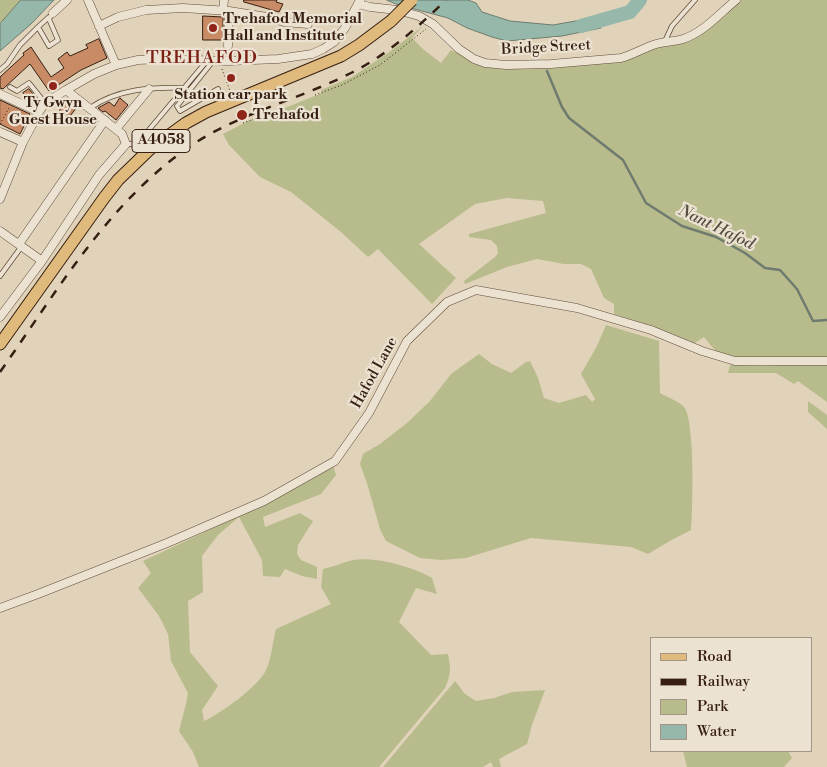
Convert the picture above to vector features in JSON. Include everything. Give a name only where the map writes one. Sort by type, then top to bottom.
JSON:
[{"type":"main road","name":"A4058","points":[[0,344],[104,198],[134,163],[150,149],[186,123],[206,112],[341,56],[391,21],[412,0]]},
{"type":"street","points":[[51,15],[68,0]]},
{"type":"street","points":[[88,0],[116,65]]},
{"type":"street","points":[[224,0],[228,46]]},
{"type":"street","name":"Bridge Street","points":[[359,2],[370,7],[397,10],[419,16],[432,24],[459,49],[474,59],[496,65],[550,64],[620,58],[665,41],[680,40],[693,35],[736,0]]},
{"type":"street","points":[[0,199],[23,142],[39,112],[46,103],[94,74],[116,65],[138,60],[278,59],[312,54],[334,42],[345,28],[359,2]]},
{"type":"street","points":[[99,26],[118,17],[146,10],[183,8],[226,11],[267,17],[284,22],[308,24]]},
{"type":"street","points":[[116,129],[149,89]]},
{"type":"street","points":[[0,317],[42,261],[99,175],[126,144],[122,134],[66,90]]},
{"type":"street","points":[[0,94],[39,112]]},
{"type":"street","points":[[21,245],[105,120]]},
{"type":"street","points":[[0,132],[23,142]]},
{"type":"street","points":[[0,231],[42,261]]},
{"type":"street","name":"Hafod Lane","points":[[0,608],[140,554],[264,501],[335,461],[370,413],[408,341],[446,302],[476,290],[577,308],[651,330],[702,351],[735,361],[827,361]]},
{"type":"lane","points":[[665,41],[672,26],[695,0]]},
{"type":"lane","points":[[38,27],[48,46],[57,42],[51,15]]},
{"type":"lane","points":[[0,70],[7,64],[20,45],[51,15]]},
{"type":"lane","points":[[126,144],[137,144],[184,88],[214,60]]},
{"type":"lane","points":[[214,60],[177,106],[180,111],[218,89]]},
{"type":"lane","points":[[10,87],[17,91],[29,83],[46,103]]},
{"type":"lane","points":[[90,108],[133,90],[153,87],[184,88]]},
{"type":"lane","points":[[0,276],[21,245]]},
{"type":"path","points":[[315,95],[342,85],[380,65],[432,24]]},
{"type":"path","points":[[214,60],[232,94]]},
{"type":"path","points":[[0,125],[13,100]]},
{"type":"path","points":[[243,123],[254,119]]},
{"type":"green space","points":[[0,0],[21,0],[0,24]]},
{"type":"green space","points":[[740,0],[827,0],[827,359],[770,361],[739,359],[717,352],[704,337],[692,345],[647,325],[614,314],[614,304],[604,298],[591,269],[581,264],[564,264],[537,259],[507,267],[465,284],[464,281],[498,253],[497,246],[491,240],[469,237],[469,234],[546,213],[543,201],[507,198],[475,204],[419,244],[456,278],[432,304],[378,249],[368,257],[341,232],[291,192],[260,177],[229,145],[223,134],[254,118],[255,120],[322,93],[321,90],[352,77],[388,53],[423,26],[412,38],[441,63],[451,50],[485,66],[496,68],[511,69],[575,64],[682,42],[725,14]]},
{"type":"green space","points":[[606,325],[659,341],[660,393],[684,407],[688,415],[692,446],[691,530],[648,554],[631,547],[531,538],[466,558],[442,560],[420,558],[386,541],[380,529],[360,464],[363,454],[380,444],[407,423],[430,401],[451,374],[479,354],[492,364],[511,373],[530,361],[544,398],[559,403],[586,395],[592,402],[595,399],[581,374],[597,346]]},
{"type":"green space","points":[[827,362],[827,402],[798,381],[794,384],[776,373],[728,373],[730,365],[764,366]]},
{"type":"green space","points":[[808,401],[827,415],[827,429],[808,412]]},
{"type":"green space","points":[[333,465],[336,475],[321,494],[263,517],[265,527],[300,513],[313,521],[298,545],[297,554],[301,560],[317,567],[317,579],[302,576],[285,569],[280,577],[263,576],[262,560],[239,517],[218,535],[202,556],[203,592],[188,601],[190,652],[218,686],[202,710],[204,721],[238,699],[256,684],[266,670],[276,629],[331,604],[321,587],[323,569],[353,560],[362,559],[394,563],[432,578],[437,594],[416,588],[399,622],[431,655],[448,654],[450,671],[445,688],[379,767],[199,767],[193,752],[179,731],[188,693],[171,661],[168,634],[159,616],[138,588],[151,573],[143,561],[224,523]]},
{"type":"green space","points":[[455,681],[465,694],[476,701],[512,692],[545,690],[527,744],[499,759],[501,767],[493,767],[491,762],[483,767],[383,767]]},
{"type":"green space","points":[[683,752],[789,752],[792,758],[784,767],[687,767]]},
{"type":"water","points":[[21,0],[54,0],[31,24],[0,51],[0,24]]},
{"type":"water","points":[[387,0],[468,0],[476,3],[482,12],[510,21],[553,25],[598,17],[601,28],[562,36],[507,41],[467,28],[448,18]]},
{"type":"building","points":[[244,0],[277,0],[276,2],[283,4],[279,12],[244,2]]},
{"type":"building","name":"Trehafod Memorial Hall and Institute","points":[[203,16],[223,17],[223,40],[203,40]]},
{"type":"building","points":[[99,39],[107,58],[81,70],[49,91],[30,64],[3,89],[0,88],[0,77],[31,47],[51,77],[64,68],[58,59],[67,52],[70,56],[88,48],[86,45]]},
{"type":"building","points":[[29,89],[38,100],[34,103],[30,102],[23,93]]},
{"type":"building","points":[[120,98],[128,105],[116,120],[98,108],[109,102],[114,106]]},
{"type":"building","points":[[0,100],[30,114],[20,134],[0,124]]},
{"type":"building","points":[[68,100],[77,107],[67,120],[58,113]]},
{"type":"waterway","points":[[581,26],[630,12],[640,0]]},
{"type":"waterway","name":"Nant Hafod","points":[[547,71],[562,107],[569,118],[623,160],[646,203],[682,226],[716,237],[745,253],[765,268],[780,270],[797,289],[813,321],[827,320]]},
{"type":"railway","points":[[0,372],[65,278],[111,218],[165,166],[213,132],[252,114],[312,91],[364,66],[401,40],[446,0]]},
{"type":"place","name":"Trehafod Memorial Hall and Institute","points":[[213,28]]},
{"type":"place","name":"Station car park","points":[[231,78]]},
{"type":"place","name":"Ty Gwyn Guest House","points":[[53,86]]},
{"type":"place","name":"Trehafod","points":[[242,115]]},
{"type":"district","name":"TREHAFOD","points":[[202,59]]}]
